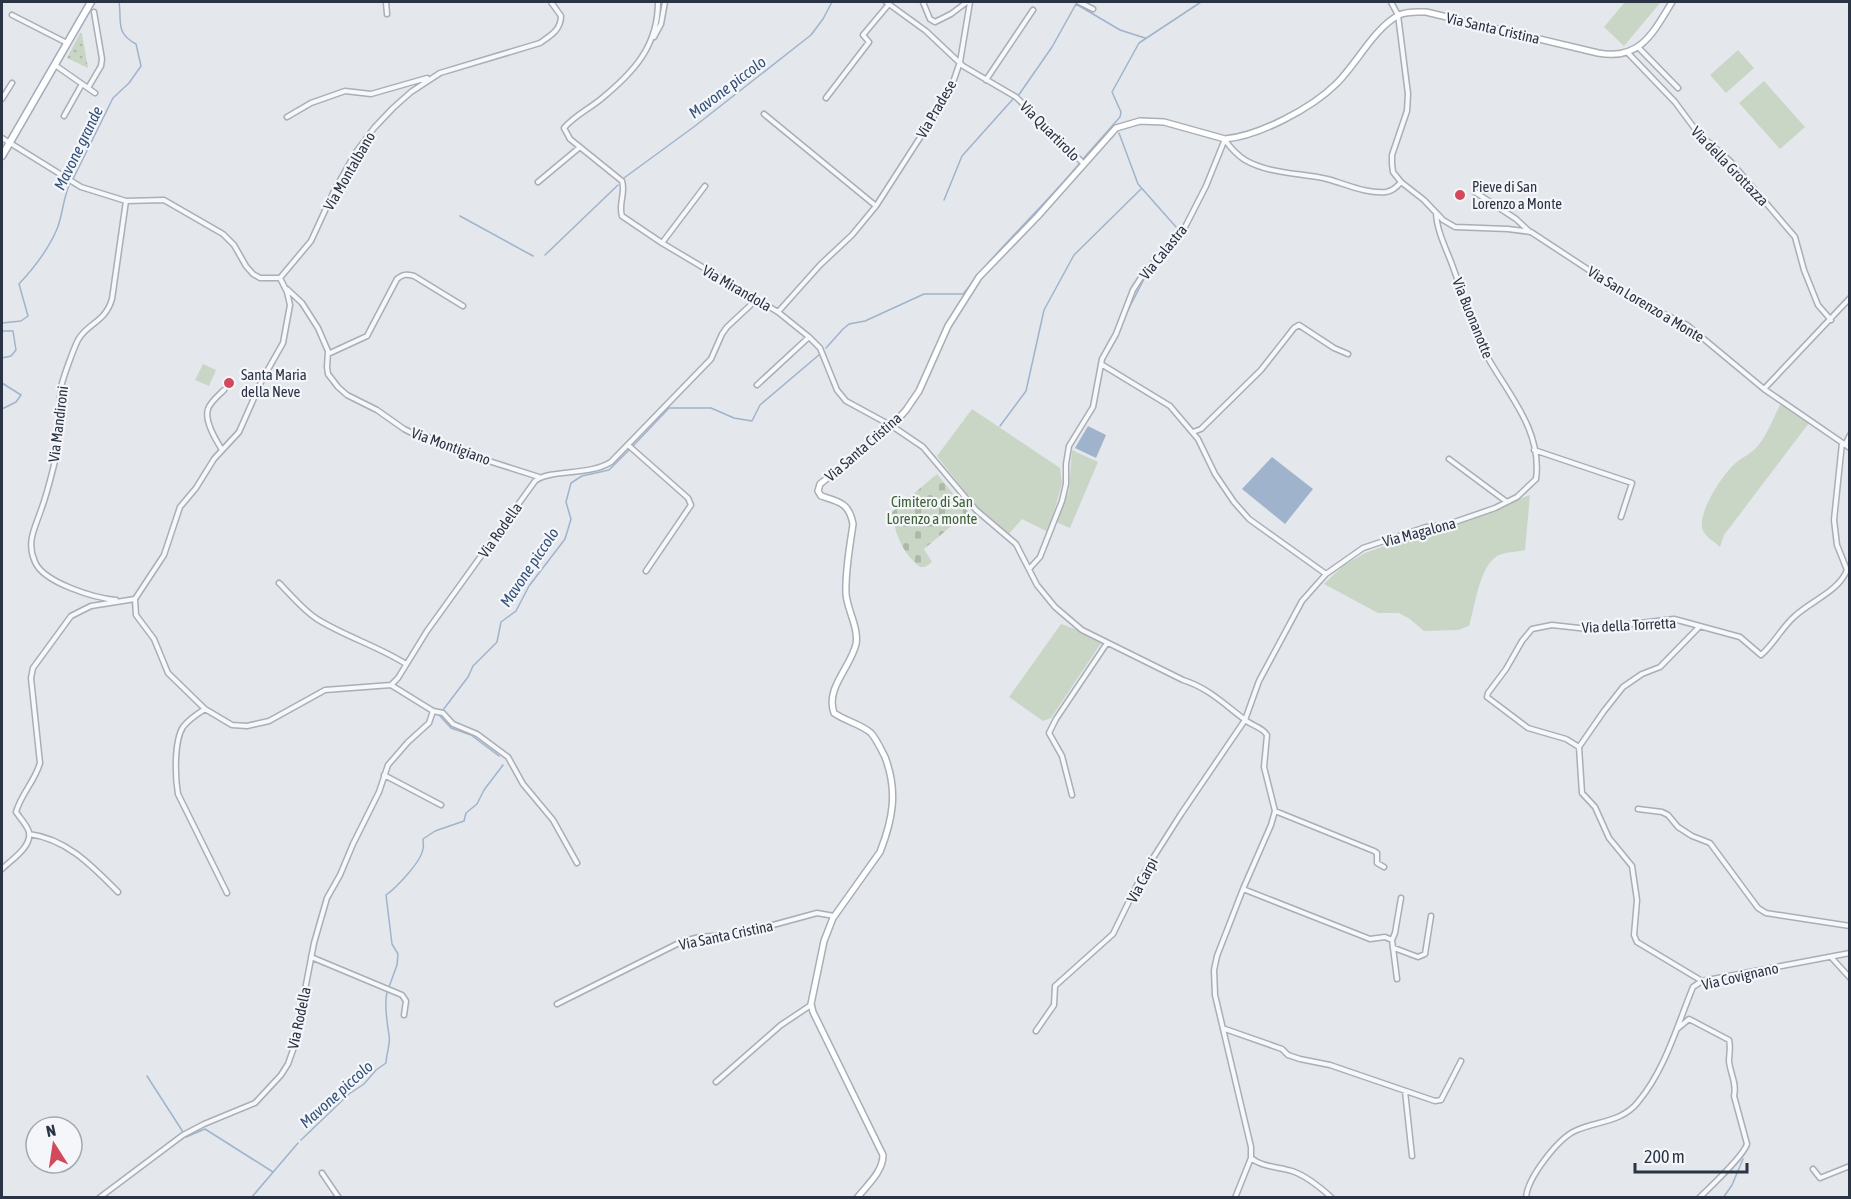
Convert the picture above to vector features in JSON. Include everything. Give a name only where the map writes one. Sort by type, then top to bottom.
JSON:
[{"type":"main road","points":[[2,156],[91,2]]},
{"type":"street","points":[[386,2],[387,14]]},
{"type":"street","name":"Via Montalbano","points":[[287,117],[311,103],[340,92],[371,94],[540,43],[559,27],[561,16],[551,2]]},
{"type":"street","name":"Via Mirandola","points":[[658,2],[654,37],[646,50],[620,82],[564,128],[570,139],[622,181],[624,187],[620,209],[622,216],[662,243],[778,312],[820,348],[837,390],[846,401],[892,426]]},
{"type":"street","points":[[654,37],[661,24],[665,2]]},
{"type":"street","name":"Via Pradese","points":[[923,2],[930,19],[935,22],[968,2]]},
{"type":"street","name":"Via Pradese","points":[[778,312],[820,265],[852,235],[876,206],[950,91],[960,62],[968,2]]},
{"type":"street","points":[[1079,2],[1093,9]]},
{"type":"street","points":[[1391,2],[1398,15],[1408,104],[1392,155],[1393,172],[1401,182]]},
{"type":"street","points":[[1628,53],[1649,36],[1672,2]]},
{"type":"street","name":"Via Quartirolo","points":[[826,98],[869,42],[863,35],[887,3],[926,31],[963,66],[1016,97],[1084,164]]},
{"type":"street","points":[[986,80],[1033,10]]},
{"type":"street","points":[[88,88],[101,66],[102,59],[94,12]]},
{"type":"street","name":"Via Santa Cristina","points":[[1398,15],[1426,12],[1598,53],[1620,55],[1628,53]]},
{"type":"street","points":[[12,15],[68,43]]},
{"type":"street","points":[[1225,139],[1268,125],[1326,93],[1382,29],[1398,15]]},
{"type":"street","points":[[1638,47],[1678,88]]},
{"type":"street","name":"Via della Grottazza","points":[[1628,53],[1675,102],[1698,133],[1731,162],[1795,237],[1804,270],[1818,305],[1831,320]]},
{"type":"street","points":[[54,67],[95,93]]},
{"type":"street","name":"Via Montalbano","points":[[280,278],[311,240],[334,192],[365,140],[393,108],[434,76]]},
{"type":"street","points":[[2,99],[12,83]]},
{"type":"street","points":[[64,116],[82,84]]},
{"type":"street","points":[[764,114],[876,206]]},
{"type":"street","name":"Via Santa Cristina","points":[[811,1005],[824,941],[835,916],[880,852],[890,819],[893,786],[890,771],[877,741],[864,728],[834,713],[831,706],[832,694],[856,642],[847,605],[846,590],[853,524],[851,513],[846,506],[821,496],[818,491],[820,484],[892,426],[906,410],[919,391],[948,326],[980,277],[1116,128],[1140,122],[1164,122],[1225,139],[1244,159],[1285,172],[1327,179],[1371,191],[1388,192],[1401,182]]},
{"type":"street","points":[[2,138],[73,183],[126,201],[164,200],[223,234],[234,245],[253,274],[260,278],[280,278],[290,305],[283,343],[262,380],[239,432],[214,459],[196,488],[180,507],[164,555],[135,599],[136,615],[154,639],[168,673],[205,709],[228,723],[246,726],[275,718],[325,690],[391,685],[433,711],[442,713],[453,724],[477,735],[508,757],[524,784],[553,820],[577,863]]},
{"type":"street","name":"Via Calastra","points":[[1030,568],[1040,557],[1062,501],[1070,446],[1093,407],[1101,364],[1116,334],[1133,290],[1144,273],[1183,231],[1206,186],[1225,139]]},
{"type":"street","points":[[538,182],[580,147]]},
{"type":"street","name":"Via San Lorenzo a Monte","points":[[1401,182],[1455,227],[1531,232]]},
{"type":"street","points":[[662,243],[705,186]]},
{"type":"street","name":"Via San Lorenzo a Monte","points":[[1475,192],[1636,301],[1687,325],[1764,389],[1846,445]]},
{"type":"street","name":"Via Mandironi","points":[[123,601],[99,598],[76,590],[41,571],[33,556],[32,536],[55,459],[60,428],[62,381],[79,339],[109,310],[126,201]]},
{"type":"street","name":"Via Buonanotte","points":[[1436,213],[1443,242],[1482,346],[1520,408],[1534,450],[1536,479]]},
{"type":"street","points":[[328,354],[367,336],[397,279],[402,275],[414,276],[464,306]]},
{"type":"street","name":"Via Montigiano","points":[[284,287],[302,303],[309,313],[326,343],[328,374],[347,395],[386,416],[404,429],[470,455],[539,477]]},
{"type":"street","points":[[1764,389],[1850,298]]},
{"type":"street","points":[[539,477],[599,468],[611,462],[711,359],[727,327],[756,300]]},
{"type":"street","points":[[1193,432],[1201,429],[1261,370],[1294,328],[1299,325],[1334,348],[1348,354]]},
{"type":"street","points":[[757,385],[809,337]]},
{"type":"street","points":[[1101,364],[1170,406],[1198,439],[1220,482],[1249,519],[1326,574]]},
{"type":"street","points":[[222,450],[207,411],[224,390]]},
{"type":"street","points":[[892,426],[923,447],[976,510],[1016,544],[1037,585],[1055,608],[1082,630],[1183,680],[1199,685],[1267,735],[1264,767],[1275,812],[1243,889],[1214,970],[1215,995],[1247,1127],[1251,1158],[1235,1197]]},
{"type":"street","points":[[1846,445],[1850,435]]},
{"type":"street","points":[[628,445],[688,498],[691,505],[646,571]]},
{"type":"street","name":"Via della Torretta","points":[[1699,627],[1660,667],[1642,674],[1623,687],[1579,747],[1566,739],[1528,728],[1487,697],[1522,640],[1532,629],[1552,625],[1588,629],[1674,619],[1740,637],[1761,655],[1772,646],[1793,617],[1843,580],[1847,570],[1837,545],[1834,520],[1846,445]]},
{"type":"street","points":[[1534,450],[1632,483],[1621,517]]},
{"type":"street","points":[[1449,459],[1507,502]]},
{"type":"street","name":"Via Rodella","points":[[391,685],[398,678],[427,631],[539,477]]},
{"type":"street","name":"Via Magalona","points":[[1245,720],[1259,681],[1286,629],[1302,601],[1326,574],[1363,548],[1426,527],[1446,525],[1495,508],[1517,496],[1536,479]]},
{"type":"street","points":[[279,583],[316,618],[406,664]]},
{"type":"street","points":[[99,598],[99,605]]},
{"type":"street","points":[[2,869],[27,844],[28,830],[16,812],[38,772],[40,763],[31,673],[71,616],[99,605],[135,599]]},
{"type":"street","points":[[1072,795],[1062,756],[1049,732],[1107,643]]},
{"type":"street","points":[[205,709],[192,717],[182,729],[178,740],[176,785],[178,794],[227,894]]},
{"type":"street","name":"Via Rodella","points":[[99,1197],[183,1135],[255,1102],[281,1076],[288,1064],[300,1023],[310,957],[327,898],[379,792],[392,760],[429,723],[433,711]]},
{"type":"street","name":"Via Carpi","points":[[1036,1031],[1054,1005],[1055,986],[1109,940],[1153,858],[1245,720]]},
{"type":"street","points":[[1579,747],[1582,793],[1595,807],[1609,838],[1632,866],[1637,900],[1634,935],[1637,942],[1702,981]]},
{"type":"street","points":[[384,775],[441,805]]},
{"type":"street","points":[[1638,809],[1662,812],[1668,815],[1678,827],[1710,843],[1758,908],[1766,913],[1850,926]]},
{"type":"street","points":[[1275,812],[1374,851],[1377,853],[1377,863],[1384,867]]},
{"type":"street","points":[[29,834],[55,841],[78,854],[118,892]]},
{"type":"street","points":[[1243,889],[1370,939],[1385,937],[1392,940]]},
{"type":"street","points":[[1397,979],[1392,940],[1401,898]]},
{"type":"street","name":"Via Santa Cristina","points":[[557,1004],[683,941],[700,937],[740,934],[817,913],[835,916]]},
{"type":"street","points":[[1394,947],[1418,957],[1425,954],[1431,916]]},
{"type":"street","name":"Via Covignano","points":[[1526,1197],[1537,1170],[1560,1142],[1575,1130],[1627,1114],[1638,1103],[1662,1064],[1693,987],[1702,981],[1850,953]]},
{"type":"street","points":[[310,957],[402,995],[406,1001],[404,1015]]},
{"type":"street","points":[[1831,957],[1850,978]]},
{"type":"street","points":[[716,1082],[781,1025],[811,1005],[883,1155],[883,1164],[857,1197]]},
{"type":"street","points":[[1676,1029],[1689,1019],[1729,1040],[1729,1063],[1734,1073],[1736,1089],[1734,1096],[1747,1144],[1743,1152],[1699,1197]]},
{"type":"street","points":[[1224,1029],[1282,1049],[1288,1055],[1330,1065],[1435,1101],[1441,1100],[1461,1061]]},
{"type":"street","points":[[1405,1091],[1412,1156]]},
{"type":"street","points":[[1251,1158],[1256,1162],[1307,1178],[1332,1197]]},
{"type":"street","points":[[1813,1168],[1820,1178],[1850,1166]]},
{"type":"street","points":[[322,1173],[339,1197]]},
{"type":"green space","points":[[1625,2],[1660,3],[1624,46],[1604,27]]},
{"type":"green space","points":[[80,33],[82,34],[88,68],[67,58]]},
{"type":"green space","points":[[1738,50],[1754,68],[1726,93],[1710,75]]},
{"type":"green space","points":[[1764,81],[1805,127],[1780,149],[1739,103]]},
{"type":"green space","points":[[203,364],[216,370],[209,386],[195,380]]},
{"type":"green space","points":[[1781,403],[1809,423],[1724,535],[1720,547],[1703,530],[1704,511],[1719,482],[1739,460],[1760,443]]},
{"type":"green space","points":[[972,409],[1060,468],[1062,484],[1048,532],[1022,519],[1009,534],[977,507],[937,456]]},
{"type":"green space","points":[[1072,450],[1098,462],[1070,528],[1056,522],[1069,490]]},
{"type":"green space","name":"Cimitero di San Lorenzo a monte","points":[[937,474],[968,512],[924,549],[932,562],[925,567],[920,567],[908,555],[900,542],[892,512]]},
{"type":"green space","points":[[1530,495],[1525,550],[1500,555],[1491,561],[1478,588],[1469,626],[1458,630],[1424,631],[1399,613],[1378,613],[1324,584],[1343,566],[1365,553]]},
{"type":"green space","points":[[1061,624],[1101,643],[1051,718],[1043,721],[1009,697]]},
{"type":"water","points":[[1088,426],[1106,435],[1096,458],[1075,448]]},
{"type":"water","points":[[1272,457],[1313,489],[1285,524],[1242,489]]},
{"type":"waterway","name":"Mavone grande","points":[[73,179],[113,98],[129,83],[141,66],[136,44],[129,40],[122,31],[119,2]]},
{"type":"waterway","name":"Mavone piccolo","points":[[624,178],[695,126],[811,35],[832,2]]},
{"type":"waterway","name":"Mavone piccolo","points":[[920,2],[928,21],[935,24]]},
{"type":"waterway","name":"Mavone piccolo","points":[[1082,160],[1120,117],[1121,112],[1112,92],[1139,43],[1201,2]]},
{"type":"waterway","name":"Mavone piccolo","points":[[1018,96],[1052,47],[1076,4],[1120,30],[1145,38]]},
{"type":"waterway","name":"Mavone piccolo","points":[[944,200],[962,156],[1013,99]]},
{"type":"waterway","points":[[1119,133],[1138,184],[1176,227]]},
{"type":"waterway","name":"Mavone piccolo","points":[[983,269],[1079,164]]},
{"type":"waterway","name":"Mavone grande","points":[[2,323],[21,321],[28,316],[19,284],[30,272],[54,236],[70,183]]},
{"type":"waterway","name":"Mavone piccolo","points":[[545,255],[618,185]]},
{"type":"waterway","points":[[1000,426],[1026,391],[1044,310],[1074,255],[1141,189]]},
{"type":"waterway","name":"Mavone piccolo","points":[[460,216],[533,256]]},
{"type":"waterway","points":[[1124,318],[1146,275],[1180,239]]},
{"type":"waterway","name":"Mavone piccolo","points":[[826,348],[849,324],[865,321],[924,294],[963,294],[973,282]]},
{"type":"waterway","name":"Mavone grande","points":[[2,331],[13,331],[16,350],[11,356],[2,358]]},
{"type":"waterway","points":[[1104,360],[1114,342]]},
{"type":"waterway","name":"Mavone piccolo","points":[[633,446],[669,408],[711,408],[734,418],[752,421],[760,405],[820,354]]},
{"type":"waterway","points":[[1081,430],[1094,409],[1100,379]]},
{"type":"waterway","name":"Mavone grande","points":[[2,383],[21,395],[16,402],[2,409]]},
{"type":"waterway","name":"Mavone piccolo","points":[[443,710],[468,677],[473,666],[497,642],[501,622],[516,611],[529,586],[565,539],[571,519],[566,502],[571,483],[582,476],[609,470],[629,450]]},
{"type":"waterway","name":"Mavone piccolo","points":[[439,715],[451,728],[471,735],[499,756]]},
{"type":"waterway","name":"Mavone piccolo","points":[[389,987],[397,965],[398,954],[392,944],[386,895],[402,881],[418,861],[423,848],[423,839],[435,831],[464,821],[466,813],[477,804],[484,790],[503,765]]},
{"type":"waterway","name":"Mavone piccolo","points":[[301,1140],[349,1094],[364,1084],[376,1070],[386,1063],[389,1045],[387,992]]},
{"type":"waterway","name":"Mavone piccolo","points":[[147,1076],[183,1132]]},
{"type":"waterway","name":"Mavone piccolo","points":[[186,1137],[205,1129],[273,1172]]},
{"type":"waterway","name":"Mavone piccolo","points":[[251,1198],[298,1143]]},
{"type":"waterway","points":[[1723,1198],[1732,1185],[1743,1159]]},
{"type":"place","name":"Pieve di San Lorenzo a Monte","points":[[1460,195]]},
{"type":"place","name":"Santa Maria della Neve","points":[[229,383]]}]
